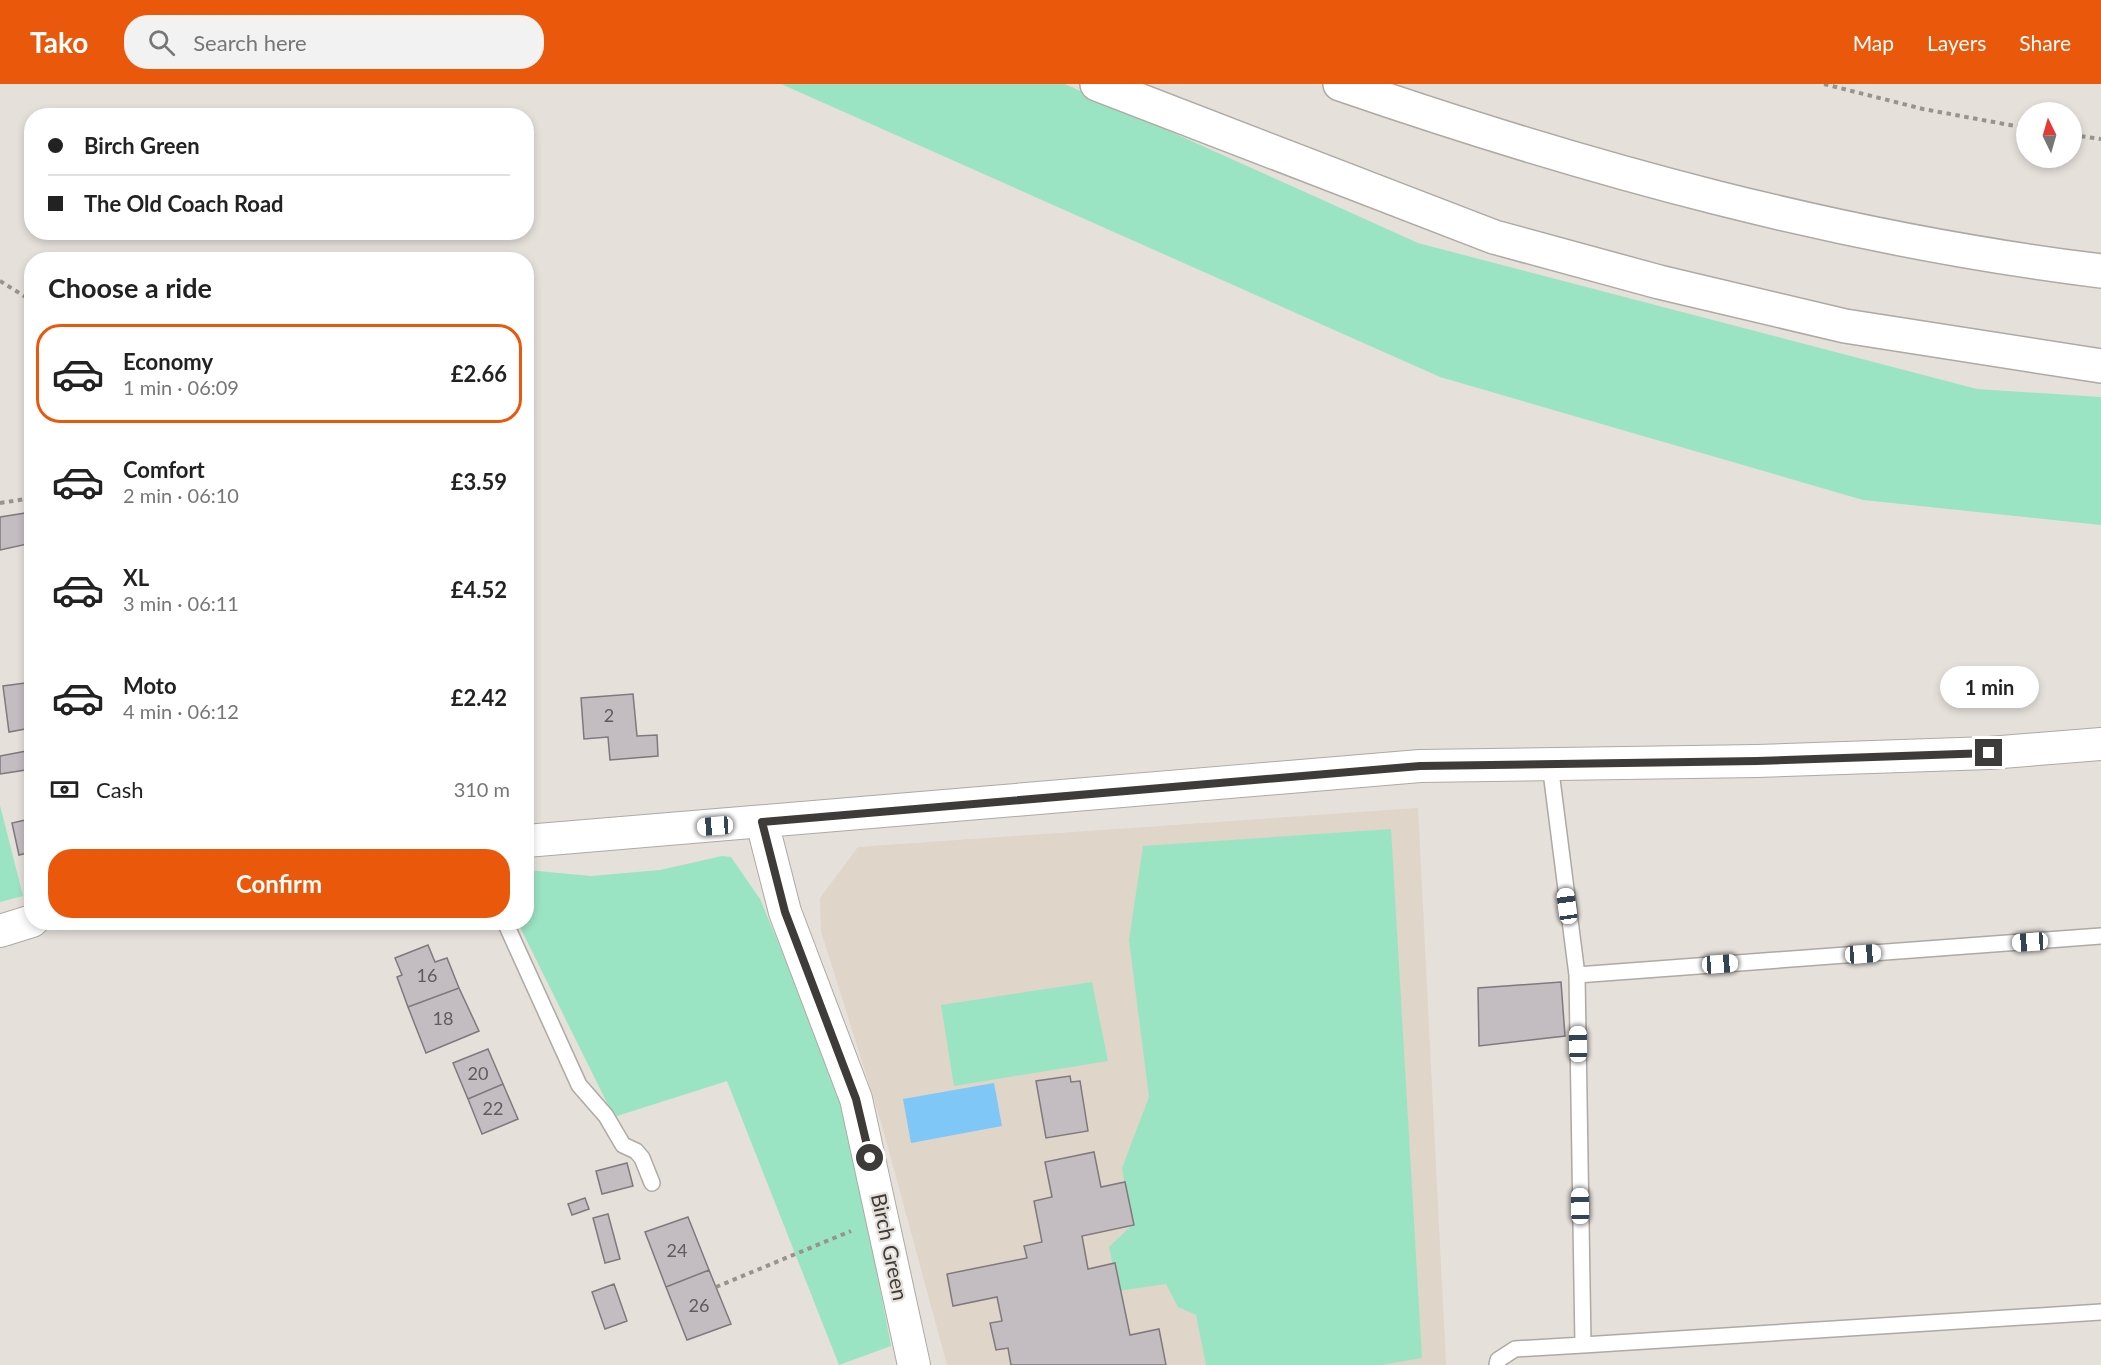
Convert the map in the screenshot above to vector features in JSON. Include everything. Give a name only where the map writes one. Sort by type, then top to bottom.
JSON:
[{"type":"highway","points":[[1097,84],[1494,237],[1659,282],[1845,326],[2101,366]]},
{"type":"highway","points":[[1340,84],[1478,131],[1640,178],[1830,224],[2013,260],[2101,271]]},
{"type":"street","points":[[534,840],[1420,766],[1989,753],[2101,744]]},
{"type":"street","name":"Birch Green","points":[[762,822],[785,912],[856,1099],[914,1365]]},
{"type":"street","points":[[0,931],[24,924]]},
{"type":"lane","points":[[1550,764],[1577,975],[1583,1345]]},
{"type":"lane","points":[[509,930],[579,1085],[606,1116],[623,1145],[636,1151],[642,1158],[652,1183]]},
{"type":"lane","points":[[1577,975],[2101,936]]},
{"type":"lane","points":[[1497,1365],[1498,1360],[1515,1348],[2101,1312]]},
{"type":"path","points":[[1824,84],[1923,109],[2016,126]]},
{"type":"path","points":[[2082,136],[2101,139]]},
{"type":"path","points":[[0,280],[24,296]]},
{"type":"path","points":[[0,503],[24,499]]},
{"type":"path","points":[[716,1287],[882,1218]]},
{"type":"shaded area","points":[[1418,808],[1446,1365],[947,1365],[882,1125],[821,931],[820,898],[858,847]]},
{"type":"green space","points":[[781,84],[1065,84],[1418,243],[1977,389],[2101,397],[2101,525],[1863,500],[1440,377]]},
{"type":"green space","points":[[0,805],[23,896],[0,902]]},
{"type":"green space","points":[[1391,829],[1422,1358],[1381,1365],[1206,1365],[1196,1315],[1178,1307],[1166,1284],[1118,1291],[1109,1247],[1131,1226],[1122,1168],[1149,1097],[1129,940],[1143,846]]},
{"type":"green space","points":[[722,856],[731,857],[760,899],[839,1088],[851,1137],[891,1346],[839,1365],[727,1081],[614,1117],[521,930],[534,930],[534,871],[591,876],[660,870]]},
{"type":"green space","points":[[1092,982],[1108,1061],[954,1086],[941,1005]]},
{"type":"water","points":[[994,1083],[1002,1126],[911,1143],[903,1099]]},
{"type":"building","points":[[24,513],[24,545],[0,550],[0,517]]},
{"type":"building","points":[[24,683],[24,729],[9,732],[3,686]]},
{"type":"building","points":[[633,694],[637,736],[657,735],[658,756],[610,760],[608,737],[584,739],[581,698]]},
{"type":"building","points":[[24,752],[24,770],[0,774],[0,756]]},
{"type":"building","points":[[24,820],[24,854],[19,855],[12,823]]},
{"type":"building","points":[[428,945],[435,962],[447,958],[459,988],[408,1007],[397,977],[402,975],[395,958]]},
{"type":"building","points":[[1561,982],[1565,1036],[1479,1046],[1478,988]]},
{"type":"building","points":[[459,988],[479,1031],[426,1053],[408,1007]]},
{"type":"building","points":[[488,1049],[503,1084],[468,1099],[453,1063]]},
{"type":"building","points":[[1070,1076],[1071,1082],[1080,1081],[1088,1131],[1046,1138],[1036,1081]]},
{"type":"building","points":[[503,1084],[518,1119],[482,1134],[468,1099]]},
{"type":"building","points":[[1094,1152],[1101,1187],[1125,1182],[1134,1225],[1082,1236],[1088,1269],[1115,1263],[1130,1335],[1159,1329],[1166,1365],[1011,1365],[1008,1348],[996,1350],[990,1323],[1002,1321],[997,1297],[953,1306],[947,1274],[1027,1258],[1024,1246],[1042,1242],[1034,1201],[1052,1197],[1045,1162]]},
{"type":"building","points":[[627,1163],[633,1186],[602,1194],[596,1171]]},
{"type":"building","points":[[585,1198],[589,1209],[572,1215],[568,1204]]},
{"type":"building","points":[[608,1214],[620,1259],[605,1263],[593,1218]]},
{"type":"building","points":[[688,1217],[709,1270],[666,1287],[645,1232]]},
{"type":"building","points":[[709,1270],[731,1324],[687,1340],[666,1287]]},
{"type":"building","points":[[614,1284],[627,1321],[605,1329],[592,1292]]},
{"type":"route","points":[[870,1158],[856,1099],[785,912],[762,822],[1420,766],[1757,761],[1989,753]]}]
